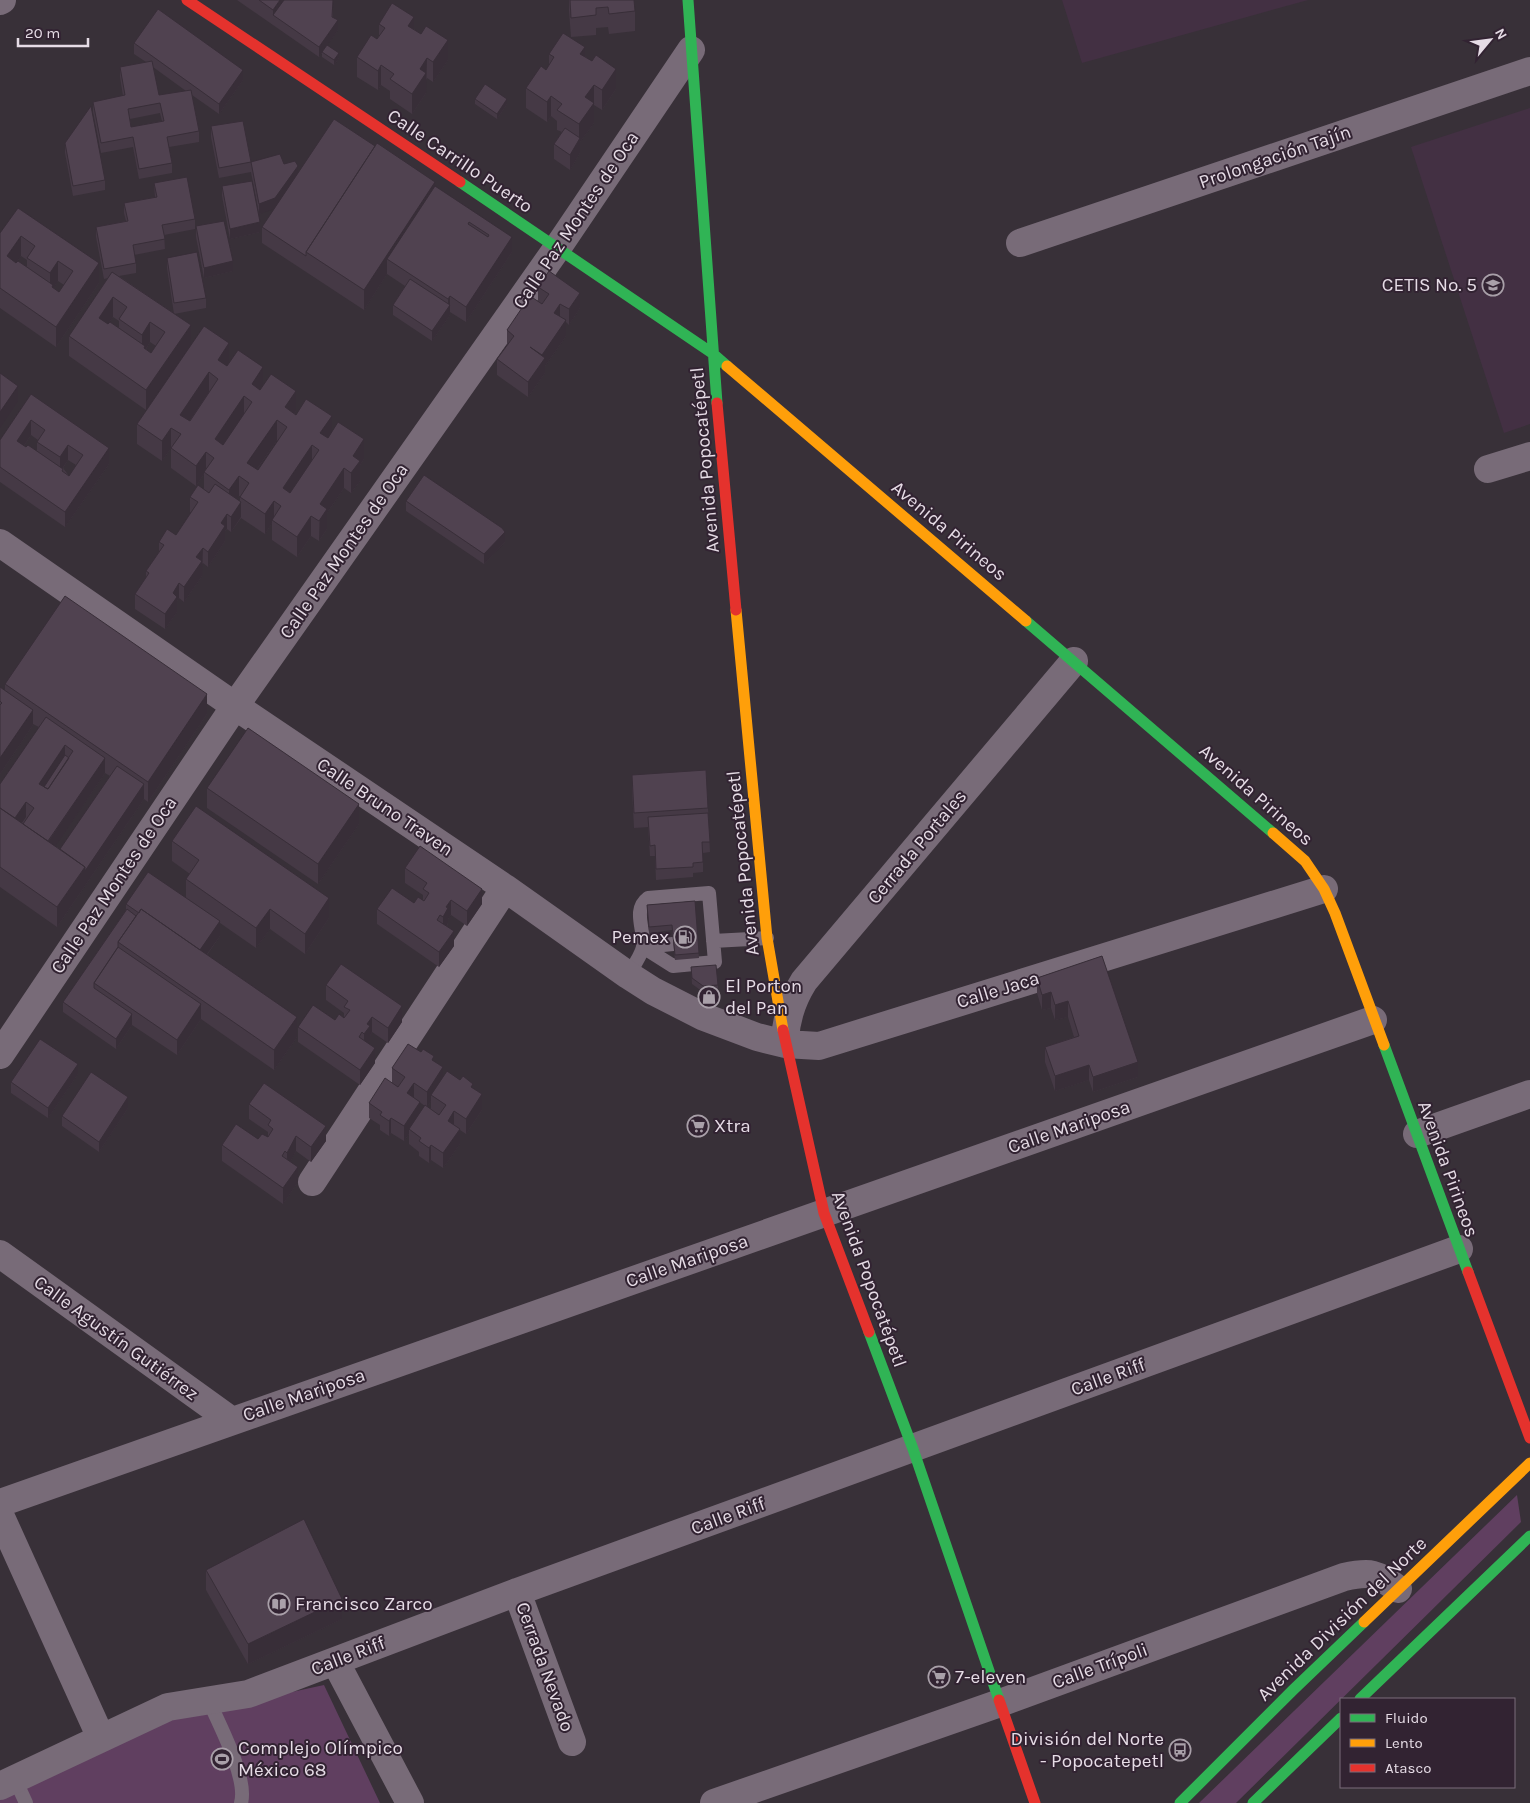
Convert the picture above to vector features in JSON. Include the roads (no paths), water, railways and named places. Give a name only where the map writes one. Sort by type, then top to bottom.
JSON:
[{"type":"main road","name":"Calle Carrillo Puerto","points":[[187,0],[558,247],[712,353]]},
{"type":"main road","name":"Avenida Popocatépetl","points":[[688,0],[712,353],[767,938],[785,1044],[824,1213],[913,1449],[1035,1803]]},
{"type":"main road","name":"Avenida Pirineos","points":[[712,353],[1074,661],[1305,861],[1324,888],[1335,914],[1530,1438]]},
{"type":"main road","name":"Avenida División del Norte","points":[[1180,1803],[1293,1690],[1530,1463]]},
{"type":"main road","points":[[1361,1698],[1530,1536]]},
{"type":"main road","points":[[1253,1803],[1340,1719]]},
{"type":"street","name":"Calle Paz Montes de Oca","points":[[0,1056],[234,706],[558,247],[691,50]]},
{"type":"street","name":"Prolongación Tajín","points":[[1020,243],[1530,71]]},
{"type":"street","points":[[1488,469],[1530,456]]},
{"type":"street","name":"Calle Bruno Traven","points":[[0,543],[234,706],[505,888],[628,975],[661,995],[704,1017],[731,1028],[785,1044]]},
{"type":"street","name":"Cerrada Portales","points":[[785,1044],[786,1026],[790,1009],[804,981],[1074,661]]},
{"type":"street","points":[[312,1182],[505,888]]},
{"type":"street","name":"Calle Jaca","points":[[785,1044],[819,1046],[1324,888]]},
{"type":"street","name":"Calle Mariposa","points":[[0,1502],[1373,1020]]},
{"type":"street","points":[[1417,1134],[1530,1094]]},
{"type":"street","name":"Calle Riff","points":[[14,1789],[102,1738],[168,1707],[248,1694],[517,1592],[1459,1249]]},
{"type":"street","name":"Calle Agustín Gutiérrez","points":[[0,1254],[232,1421]]},
{"type":"street","points":[[0,1515],[102,1738]]},
{"type":"street","name":"Calle Trípoli","points":[[714,1803],[1000,1703],[1344,1577],[1364,1572],[1380,1576],[1398,1589]]},
{"type":"street","name":"Cerrada Nevado","points":[[517,1592],[572,1742]]},
{"type":"street","points":[[335,1660],[410,1803]]},
{"type":"lane","points":[[628,975],[643,947],[645,929],[644,914],[641,906],[648,898],[709,893],[715,962],[672,966],[643,947]]},
{"type":"lane","points":[[713,941],[767,938]]},
{"type":"lane","points":[[643,947],[673,944]]},
{"type":"lane","points":[[208,1699],[241,1778],[243,1797],[241,1803]]},
{"type":"place","name":"CETIS No. 5","points":[[1493,285]]},
{"type":"place","name":"Pemex","points":[[685,937]]},
{"type":"place","name":"El Porton del Pan","points":[[709,997]]},
{"type":"place","name":"Xtra","points":[[698,1126]]},
{"type":"place","name":"Francisco Zarco","points":[[279,1604]]},
{"type":"place","name":"7-eleven","points":[[939,1677]]},
{"type":"place","name":"División del Norte - Popocatepetl","points":[[1180,1750]]},
{"type":"place","name":"Complejo Olímpico México 68","points":[[222,1759]]}]
